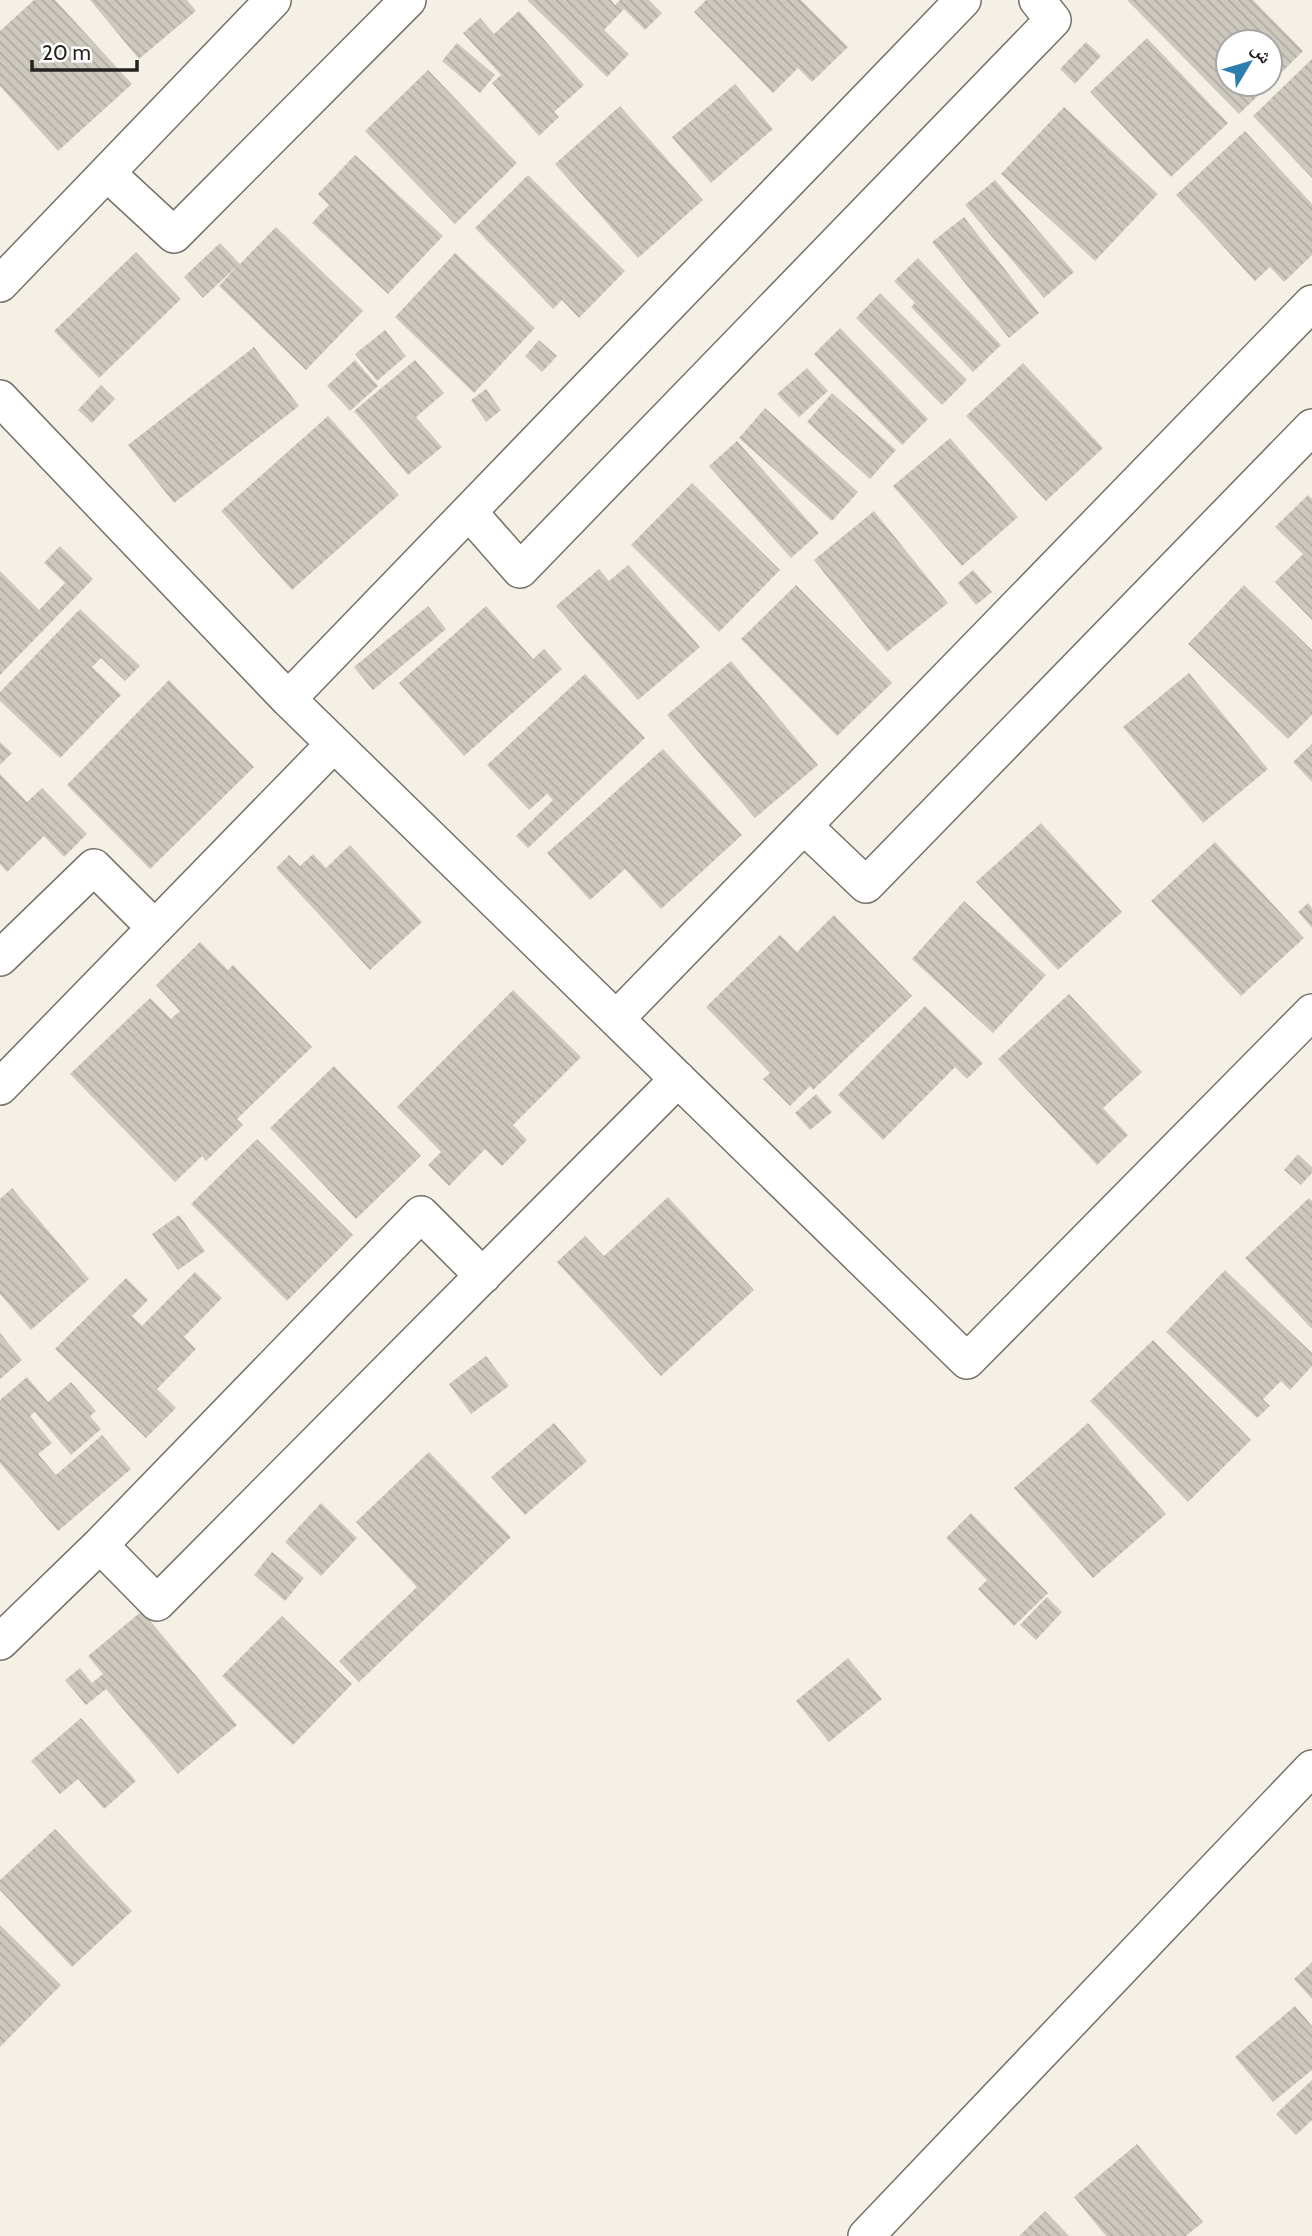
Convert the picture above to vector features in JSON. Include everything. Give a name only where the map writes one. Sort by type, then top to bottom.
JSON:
[{"type":"street","points":[[0,284],[273,0]]},
{"type":"street","points":[[107,173],[174,235],[408,0]]},
{"type":"street","points":[[288,699],[963,0]]},
{"type":"street","points":[[469,512],[520,570],[1054,20],[1037,0]]},
{"type":"street","points":[[616,1019],[1312,303]]},
{"type":"street","points":[[2,403],[288,699],[967,1361],[1312,1012]]},
{"type":"street","points":[[804,826],[866,885],[1312,428]]},
{"type":"street","points":[[0,1087],[334,744]]},
{"type":"street","points":[[0,958],[94,867],[155,928]]},
{"type":"street","points":[[100,1545],[158,1603],[678,1079]]},
{"type":"street","points":[[0,1642],[100,1545],[421,1214],[483,1276]]},
{"type":"street","points":[[866,2236],[1312,1768]]},
{"type":"building","points":[[34,0],[55,0],[132,84],[58,151],[0,86],[0,31]]},
{"type":"building","points":[[90,0],[187,0],[196,11],[139,59]]},
{"type":"building","points":[[527,0],[611,0],[615,5],[620,0],[649,0],[662,13],[645,30],[624,9],[604,30],[629,54],[607,77]]},
{"type":"building","points":[[706,0],[801,0],[848,47],[812,82],[798,68],[773,93],[694,12]]},
{"type":"building","points":[[1127,0],[1253,0],[1280,28],[1214,28],[1214,89]]},
{"type":"building","points":[[519,11],[584,85],[554,112],[559,117],[539,136],[492,83],[501,75],[463,33],[480,18],[494,34]]},
{"type":"building","points":[[1284,32],[1303,51],[1284,70]]},
{"type":"building","points":[[1147,38],[1228,123],[1171,177],[1090,92]]},
{"type":"building","points":[[1086,42],[1101,56],[1075,84],[1060,69]]},
{"type":"building","points":[[457,43],[495,75],[480,93],[442,61]]},
{"type":"building","points":[[1312,59],[1312,178],[1253,116],[1272,98],[1284,98],[1284,86]]},
{"type":"building","points":[[428,70],[517,163],[455,224],[365,131]]},
{"type":"building","points":[[735,84],[773,129],[711,183],[672,137]]},
{"type":"building","points":[[1223,98],[1256,98],[1239,114]]},
{"type":"building","points":[[620,106],[703,200],[638,258],[555,164]]},
{"type":"building","points":[[1064,107],[1158,194],[1095,261],[1001,174]]},
{"type":"building","points":[[1245,131],[1312,204],[1312,255],[1284,282],[1270,267],[1255,281],[1176,195]]},
{"type":"building","points":[[355,155],[443,236],[388,294],[312,223],[329,205],[318,194]]},
{"type":"building","points":[[528,175],[625,271],[579,318],[562,300],[553,309],[475,228]]},
{"type":"building","points":[[995,180],[1074,272],[1044,298],[965,205]]},
{"type":"building","points":[[964,217],[1039,313],[1009,338],[932,242]]},
{"type":"building","points":[[276,227],[363,311],[306,370],[219,286],[237,266],[203,298],[184,277],[220,243],[240,264]]},
{"type":"building","points":[[136,252],[181,299],[99,378],[54,331]]},
{"type":"building","points":[[455,253],[535,328],[474,393],[395,317]]},
{"type":"building","points":[[918,258],[1001,345],[973,372],[911,307],[915,303],[894,281]]},
{"type":"building","points":[[880,293],[967,380],[942,405],[856,318]]},
{"type":"building","points":[[840,328],[928,419],[902,445],[814,354]]},
{"type":"building","points":[[385,330],[406,356],[377,381],[355,354]]},
{"type":"building","points":[[539,340],[557,356],[542,372],[525,356]]},
{"type":"building","points":[[254,347],[299,406],[174,503],[128,445]]},
{"type":"building","points":[[355,360],[378,386],[350,411],[327,386]]},
{"type":"building","points":[[415,360],[444,393],[416,417],[442,447],[408,475],[354,411]]},
{"type":"building","points":[[1023,363],[1103,448],[1046,501],[966,416]]},
{"type":"building","points":[[807,368],[828,391],[799,417],[777,394]]},
{"type":"building","points":[[101,385],[115,399],[92,423],[78,410]]},
{"type":"building","points":[[486,389],[501,410],[486,422],[471,400]]},
{"type":"building","points":[[832,393],[896,450],[870,479],[807,422]]},
{"type":"building","points":[[765,408],[858,492],[832,521],[739,438]]},
{"type":"building","points":[[328,416],[399,495],[292,590],[221,511]]},
{"type":"building","points":[[950,438],[1018,517],[962,566],[893,486]]},
{"type":"building","points":[[737,441],[819,533],[791,558],[709,466]]},
{"type":"building","points":[[692,483],[780,570],[719,632],[631,545]]},
{"type":"building","points":[[1308,495],[1312,499],[1312,620],[1275,582],[1303,554],[1275,527]]},
{"type":"building","points":[[874,511],[948,603],[887,652],[814,560]]},
{"type":"building","points":[[60,546],[93,579],[0,675],[0,571],[39,610],[65,583],[44,563]]},
{"type":"building","points":[[628,565],[700,647],[638,700],[556,606],[599,569],[609,581]]},
{"type":"building","points":[[973,570],[992,592],[976,605],[958,583]]},
{"type":"building","points":[[796,585],[892,683],[837,736],[741,639]]},
{"type":"building","points":[[1244,585],[1312,650],[1312,715],[1288,739],[1188,644]]},
{"type":"building","points":[[428,606],[446,629],[373,690],[354,667]]},
{"type":"building","points":[[486,606],[533,659],[544,649],[562,669],[464,756],[399,683]]},
{"type":"building","points":[[80,609],[140,666],[125,681],[101,658],[92,667],[121,695],[60,758],[0,701],[0,692]]},
{"type":"building","points":[[731,661],[818,765],[755,818],[667,715]]},
{"type":"building","points":[[1189,673],[1268,769],[1203,823],[1123,727]]},
{"type":"building","points":[[585,674],[645,738],[528,848],[516,836],[553,800],[547,794],[529,810],[487,765]]},
{"type":"building","points":[[169,680],[254,767],[150,869],[67,785]]},
{"type":"building","points":[[0,742],[12,753],[0,765]]},
{"type":"building","points":[[1312,744],[1312,782],[1293,762]]},
{"type":"building","points":[[663,749],[742,835],[661,909],[625,869],[590,900],[547,853]]},
{"type":"building","points":[[0,774],[27,802],[42,788],[87,834],[64,857],[44,836],[7,872],[0,864]]},
{"type":"building","points":[[1041,823],[1122,912],[1058,970],[976,882]]},
{"type":"building","points":[[1215,842],[1304,938],[1241,996],[1151,901]]},
{"type":"building","points":[[350,845],[422,922],[370,970],[276,868],[289,855],[300,866],[313,854],[326,868]]},
{"type":"building","points":[[964,901],[1046,975],[993,1033],[912,959]]},
{"type":"building","points":[[1308,903],[1312,908],[1312,928],[1298,912]]},
{"type":"building","points":[[834,915],[912,996],[813,1090],[810,1086],[790,1106],[763,1079],[770,1073],[706,1007],[780,935],[797,952]]},
{"type":"building","points":[[200,942],[228,970],[233,965],[312,1047],[237,1119],[243,1125],[206,1161],[202,1156],[175,1182],[70,1074],[150,998],[171,1019],[180,1011],[156,985]]},
{"type":"building","points":[[513,990],[581,1057],[513,1125],[527,1140],[502,1166],[485,1149],[449,1186],[428,1165],[441,1152],[397,1107]]},
{"type":"building","points":[[1069,994],[1142,1072],[1103,1108],[1128,1135],[1097,1165],[998,1059]]},
{"type":"building","points":[[925,1006],[983,1063],[967,1079],[955,1067],[883,1140],[838,1095]]},
{"type":"building","points":[[334,1066],[421,1156],[356,1219],[270,1128]]},
{"type":"building","points":[[816,1094],[832,1112],[810,1130],[795,1113]]},
{"type":"building","points":[[257,1139],[353,1235],[287,1301],[191,1204]]},
{"type":"building","points":[[1298,1154],[1312,1167],[1312,1173],[1301,1185],[1284,1170]]},
{"type":"building","points":[[12,1188],[89,1279],[31,1330],[0,1294],[0,1199]]},
{"type":"building","points":[[668,1197],[754,1290],[661,1376],[557,1262],[585,1236],[604,1256]]},
{"type":"building","points":[[1309,1198],[1312,1201],[1312,1329],[1245,1258]]},
{"type":"building","points":[[179,1215],[205,1251],[178,1270],[152,1234]]},
{"type":"building","points":[[1225,1270],[1312,1353],[1312,1366],[1290,1390],[1281,1381],[1263,1399],[1270,1406],[1257,1418],[1166,1332]]},
{"type":"building","points":[[195,1272],[222,1298],[184,1337],[196,1349],[157,1389],[176,1408],[146,1438],[55,1349],[126,1278],[148,1300],[132,1316],[142,1326]]},
{"type":"building","points":[[0,1333],[22,1360],[0,1379]]},
{"type":"building","points":[[1153,1340],[1251,1440],[1188,1502],[1090,1401]]},
{"type":"building","points":[[486,1356],[509,1386],[471,1414],[449,1384]]},
{"type":"building","points":[[27,1377],[48,1402],[71,1382],[96,1411],[90,1416],[101,1429],[71,1455],[35,1412],[30,1416],[52,1443],[38,1454],[56,1475],[102,1435],[131,1469],[58,1531],[0,1463],[0,1400]]},
{"type":"building","points":[[554,1423],[587,1461],[525,1515],[491,1477]]},
{"type":"building","points":[[1088,1423],[1166,1514],[1093,1578],[1014,1488]]},
{"type":"building","points":[[429,1452],[511,1537],[359,1682],[339,1661],[417,1587],[356,1522]]},
{"type":"building","points":[[321,1503],[357,1538],[321,1576],[285,1542]]},
{"type":"building","points":[[971,1513],[1048,1593],[1014,1626],[978,1589],[987,1580],[946,1538]]},
{"type":"building","points":[[272,1552],[304,1578],[285,1601],[254,1575]]},
{"type":"building","points":[[1047,1597],[1062,1612],[1036,1640],[1020,1625]]},
{"type":"building","points":[[142,1611],[237,1725],[178,1774],[106,1689],[86,1705],[65,1680],[80,1668],[92,1683],[103,1674],[88,1656]]},
{"type":"building","points":[[282,1616],[352,1684],[293,1745],[222,1676]]},
{"type":"building","points":[[848,1658],[882,1699],[829,1742],[796,1701]]},
{"type":"building","points":[[81,1718],[136,1781],[104,1809],[78,1779],[60,1794],[31,1761]]},
{"type":"building","points":[[55,1829],[132,1911],[72,1967],[0,1890],[0,1880]]},
{"type":"building","points":[[0,1925],[61,1985],[0,2047]]},
{"type":"building","points":[[1312,1962],[1312,1999],[1294,1979]]},
{"type":"building","points":[[1295,2006],[1312,2026],[1312,2070],[1273,2102],[1235,2057]]},
{"type":"building","points":[[1312,2080],[1312,2120],[1296,2135],[1276,2114]]},
{"type":"building","points":[[1137,2144],[1203,2222],[1186,2236],[1106,2236],[1074,2197]]},
{"type":"building","points":[[1045,2211],[1069,2236],[1019,2236]]}]
